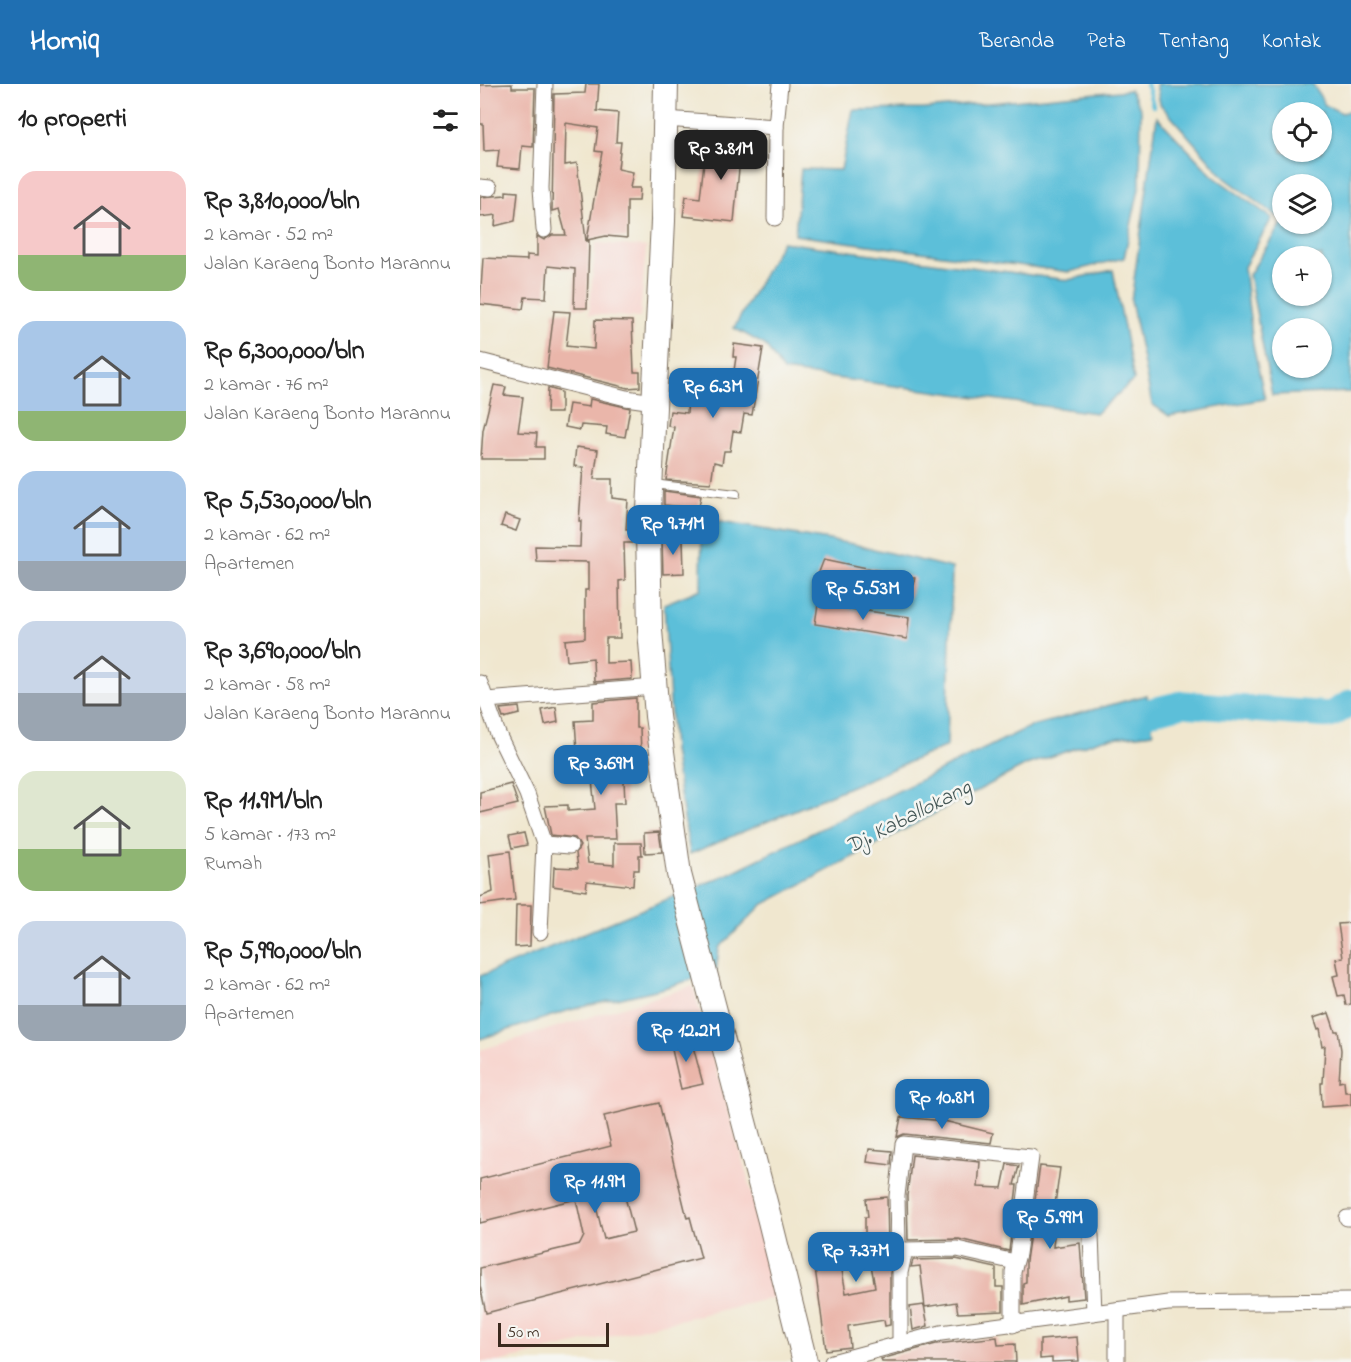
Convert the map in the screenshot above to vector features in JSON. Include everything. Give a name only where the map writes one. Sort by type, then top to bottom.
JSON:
[{"type":"main road","points":[[666,84],[648,544],[655,687],[668,810],[683,892],[770,1221],[804,1362]]},
{"type":"street","points":[[544,230],[541,188],[545,84]]},
{"type":"street","points":[[775,218],[776,128],[780,84]]},
{"type":"street","points":[[665,118],[776,128]]},
{"type":"street","points":[[480,361],[626,398],[654,402]]},
{"type":"street","points":[[480,683],[498,734],[522,780],[544,844],[540,932]]},
{"type":"street","points":[[486,700],[655,687]]},
{"type":"street","points":[[544,844],[570,846]]},
{"type":"street","points":[[895,1351],[902,1252],[898,1242],[897,1196],[903,1144],[1031,1157],[1015,1262],[1013,1325]]},
{"type":"street","points":[[1091,1235],[1094,1313]]},
{"type":"street","points":[[902,1252],[957,1249],[1015,1262]]},
{"type":"street","points":[[832,1362],[895,1351],[941,1333],[1168,1303],[1351,1301]]},
{"type":"street","points":[[1117,1310],[1117,1362]]},
{"type":"lane","points":[[652,484],[736,494]]},
{"type":"shaded area","points":[[596,243],[646,247],[640,318],[589,314]]},
{"type":"shaded area","points":[[693,986],[781,1296],[498,1362],[480,1362],[480,1050]]},
{"type":"water","points":[[1156,84],[1313,84],[1323,102],[1272,102],[1272,162],[1332,162],[1332,108],[1342,113],[1351,110],[1351,392],[1272,395],[1249,275],[1275,234],[1332,234],[1332,174],[1272,174],[1272,213],[1225,178],[1160,104]]},
{"type":"water","points":[[1130,90],[1141,110],[1140,184],[1124,258],[1069,272],[795,235],[801,169],[841,170],[853,110],[925,109]]},
{"type":"water","points":[[1157,117],[1213,176],[1272,218],[1244,267],[1253,345],[1265,399],[1169,416],[1152,404],[1131,301]]},
{"type":"water","points":[[782,242],[1068,280],[1113,270],[1134,380],[1096,413],[783,371],[765,345],[734,328]]},
{"type":"water","points":[[702,519],[853,544],[952,568],[947,746],[690,854],[673,750],[664,604],[701,589]]},
{"type":"water","points":[[1147,695],[1153,733],[1103,739],[1026,765],[762,905],[719,948],[716,972],[664,988],[570,1010],[480,1039],[480,976],[726,875],[1029,727]]},
{"type":"building","points":[[512,84],[512,88],[535,88],[533,147],[522,146],[520,169],[497,167],[499,150],[484,151],[483,124],[480,124],[480,85]]},
{"type":"building","points":[[586,84],[599,84],[597,111],[618,113],[616,142],[621,142],[618,169],[633,172],[630,188],[640,188],[639,201],[627,201],[627,238],[606,236],[587,240],[602,152],[595,151],[598,128],[566,123],[565,165],[577,163],[586,241],[589,241],[587,308],[574,308],[575,269],[548,266],[546,298],[525,297],[523,309],[480,304],[483,258],[527,260],[527,255],[537,256],[537,236],[544,240],[552,235],[566,235],[559,209],[552,211],[554,94],[585,93]]},
{"type":"building","points":[[742,137],[756,137],[756,169],[739,169],[734,222],[683,216],[686,196],[700,198],[706,144],[742,147]]},
{"type":"building","points":[[506,191],[518,192],[515,221],[495,226],[496,215],[480,217],[480,197],[506,195]]},
{"type":"building","points":[[554,311],[570,312],[566,346],[594,349],[595,320],[632,321],[634,372],[640,372],[640,387],[628,388],[547,368]]},
{"type":"building","points":[[734,344],[763,348],[752,415],[744,414],[741,432],[733,431],[730,451],[724,451],[722,464],[714,462],[711,483],[666,480],[674,427],[668,426],[670,411],[687,413],[689,381],[732,384],[736,357],[733,357]]},
{"type":"building","points":[[494,385],[506,387],[504,395],[523,397],[518,432],[537,433],[536,447],[544,447],[544,459],[481,459],[483,430]]},
{"type":"building","points":[[548,388],[561,392],[561,413],[547,413]]},
{"type":"building","points":[[590,399],[630,408],[625,437],[606,434],[607,427],[581,425],[580,430],[565,427],[569,404],[589,407]]},
{"type":"building","points":[[576,447],[598,450],[594,479],[612,479],[612,498],[628,500],[626,530],[633,530],[632,543],[624,543],[625,580],[619,581],[620,638],[606,638],[606,663],[631,662],[632,679],[594,682],[593,658],[567,661],[565,640],[585,638],[585,590],[588,590],[588,562],[536,561],[535,546],[580,547],[581,521],[579,521],[583,467],[574,466]]},
{"type":"building","points":[[664,491],[701,496],[696,521],[684,518],[685,507],[664,505]]},
{"type":"building","points":[[505,515],[520,520],[516,531],[501,526]]},
{"type":"building","points":[[683,539],[684,573],[663,574],[662,540]]},
{"type":"building","points":[[824,559],[915,578],[909,598],[816,580]]},
{"type":"building","points":[[818,604],[909,617],[907,639],[815,624]]},
{"type":"building","points":[[636,698],[636,728],[640,728],[641,752],[626,752],[628,779],[624,780],[625,803],[614,803],[616,839],[585,839],[588,863],[614,865],[614,843],[641,843],[642,855],[639,855],[639,870],[634,870],[633,886],[587,881],[586,891],[553,886],[554,867],[578,868],[576,853],[580,846],[575,838],[551,835],[545,806],[568,805],[568,811],[595,809],[589,751],[577,751],[575,721],[593,720],[593,702]]},
{"type":"building","points":[[519,707],[520,714],[503,718],[500,709]]},
{"type":"building","points":[[556,707],[558,722],[545,725],[542,710]]},
{"type":"building","points":[[511,784],[518,804],[480,813],[480,792]]},
{"type":"building","points":[[659,832],[662,852],[645,853],[644,833]]},
{"type":"building","points":[[524,833],[527,845],[512,848],[509,836]]},
{"type":"building","points":[[510,851],[515,900],[480,905],[480,897],[493,892],[489,854]]},
{"type":"building","points":[[516,905],[531,905],[530,946],[515,947]]},
{"type":"building","points":[[1351,923],[1351,1004],[1346,1005],[1344,995],[1338,996],[1333,976],[1339,975],[1336,959],[1343,958],[1338,924]]},
{"type":"building","points":[[1329,1013],[1335,1031],[1338,1031],[1341,1050],[1339,1082],[1344,1081],[1345,1092],[1351,1092],[1351,1105],[1322,1107],[1321,1083],[1323,1083],[1325,1046],[1322,1047],[1319,1029],[1317,1030],[1313,1018]]},
{"type":"building","points":[[690,1035],[703,1084],[681,1089],[670,1041]]},
{"type":"building","points":[[659,1103],[687,1218],[690,1217],[701,1258],[486,1313],[480,1286],[480,1268],[580,1244],[584,1236],[576,1199],[480,1223],[480,1179],[611,1146],[604,1116]],"holes":[[[622,1185],[634,1232],[604,1239],[593,1194]]]},
{"type":"building","points":[[901,1117],[944,1121],[993,1133],[991,1143],[904,1134],[897,1137]]},
{"type":"building","points":[[869,1149],[892,1151],[891,1165],[867,1162]]},
{"type":"building","points":[[912,1155],[980,1162],[978,1187],[1002,1188],[1007,1164],[1019,1166],[1014,1185],[1017,1185],[1009,1251],[959,1239],[908,1240],[907,1196]]},
{"type":"building","points":[[1040,1166],[1060,1168],[1052,1226],[1055,1226],[1053,1247],[1080,1243],[1084,1298],[1066,1300],[1066,1296],[1023,1305],[1023,1283],[1026,1282],[1026,1261]]},
{"type":"building","points":[[887,1197],[888,1246],[893,1258],[890,1273],[890,1325],[885,1326],[884,1320],[848,1326],[850,1347],[826,1350],[813,1253],[838,1248],[846,1293],[875,1287],[865,1232],[865,1217],[868,1217],[866,1199]]},
{"type":"building","points":[[956,1259],[996,1268],[996,1287],[1003,1287],[1003,1311],[958,1313],[956,1302],[925,1307],[920,1266],[911,1267],[913,1260]]},
{"type":"building","points":[[924,1305],[928,1326],[913,1330],[910,1307]]},
{"type":"building","points":[[997,1337],[998,1345],[1015,1344],[1016,1362],[882,1362],[881,1359],[936,1344]]},
{"type":"building","points":[[1077,1337],[1079,1361],[1052,1362],[1052,1358],[1040,1359],[1040,1340]]},
{"type":"waterway","points":[[1147,84],[1153,106]]},
{"type":"waterway","name":"Dj. Kaballokang","points":[[1114,720],[1183,704],[1330,715],[1351,703]]}]
